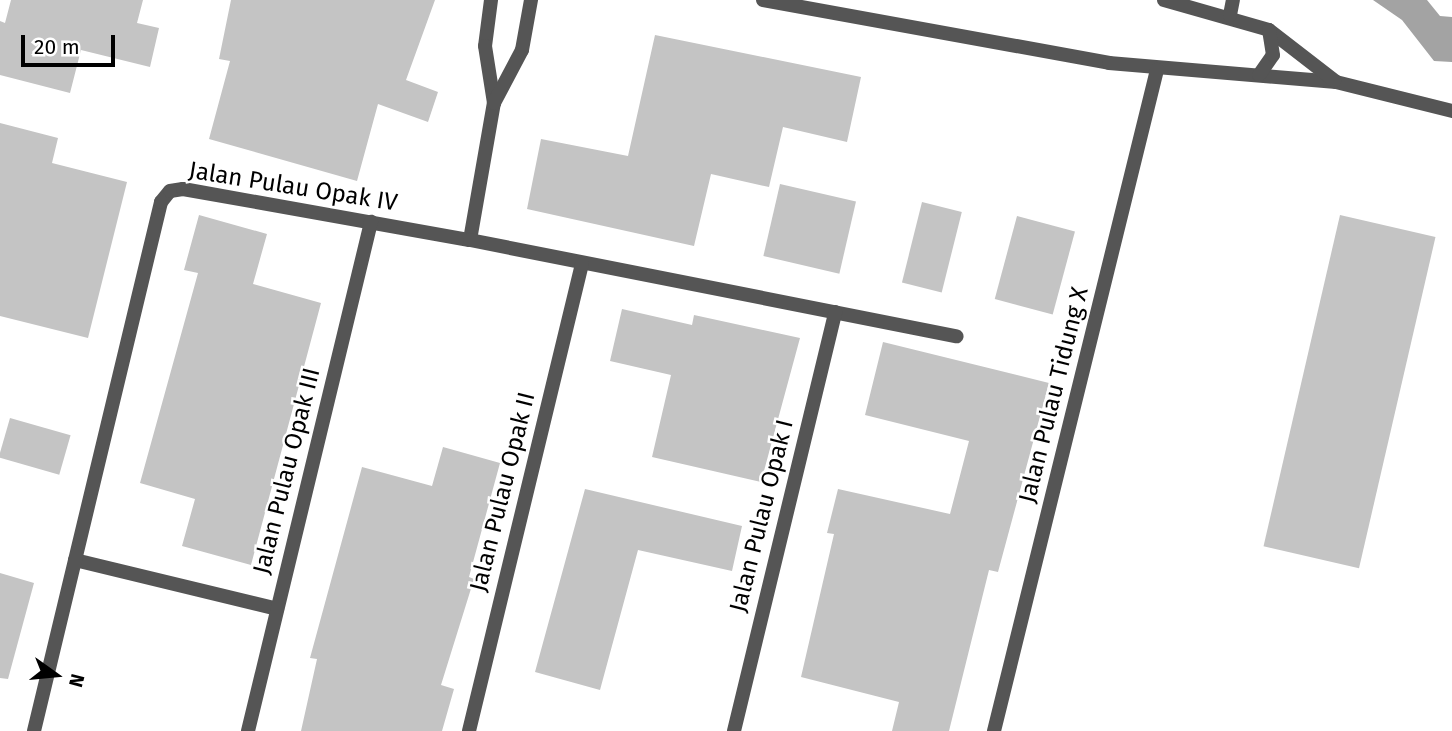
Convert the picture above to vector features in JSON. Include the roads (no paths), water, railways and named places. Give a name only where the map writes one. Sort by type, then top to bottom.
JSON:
[{"type":"street","points":[[491,0],[485,46],[494,103]]},
{"type":"street","points":[[470,240],[494,103],[522,50],[531,0]]},
{"type":"street","points":[[763,0],[1157,70],[1336,82],[1452,111]]},
{"type":"street","points":[[1164,0],[1230,15],[1269,30],[1336,82]]},
{"type":"street","points":[[1230,15],[1233,0]]},
{"type":"street","points":[[1259,75],[1273,55],[1269,30]]},
{"type":"street","name":"Jalan Pulau Tidung X","points":[[994,731],[1157,70]]},
{"type":"street","name":"Jalan Pulau Opak IV","points":[[34,731],[161,202],[170,191],[183,189],[470,240],[957,336]]},
{"type":"street","name":"Jalan Pulau Opak III","points":[[248,731],[371,222]]},
{"type":"street","name":"Jalan Pulau Opak II","points":[[469,731],[582,264]]},
{"type":"street","name":"Jalan Pulau Opak I","points":[[734,731],[835,312]]},
{"type":"street","points":[[75,560],[277,609]]}]
